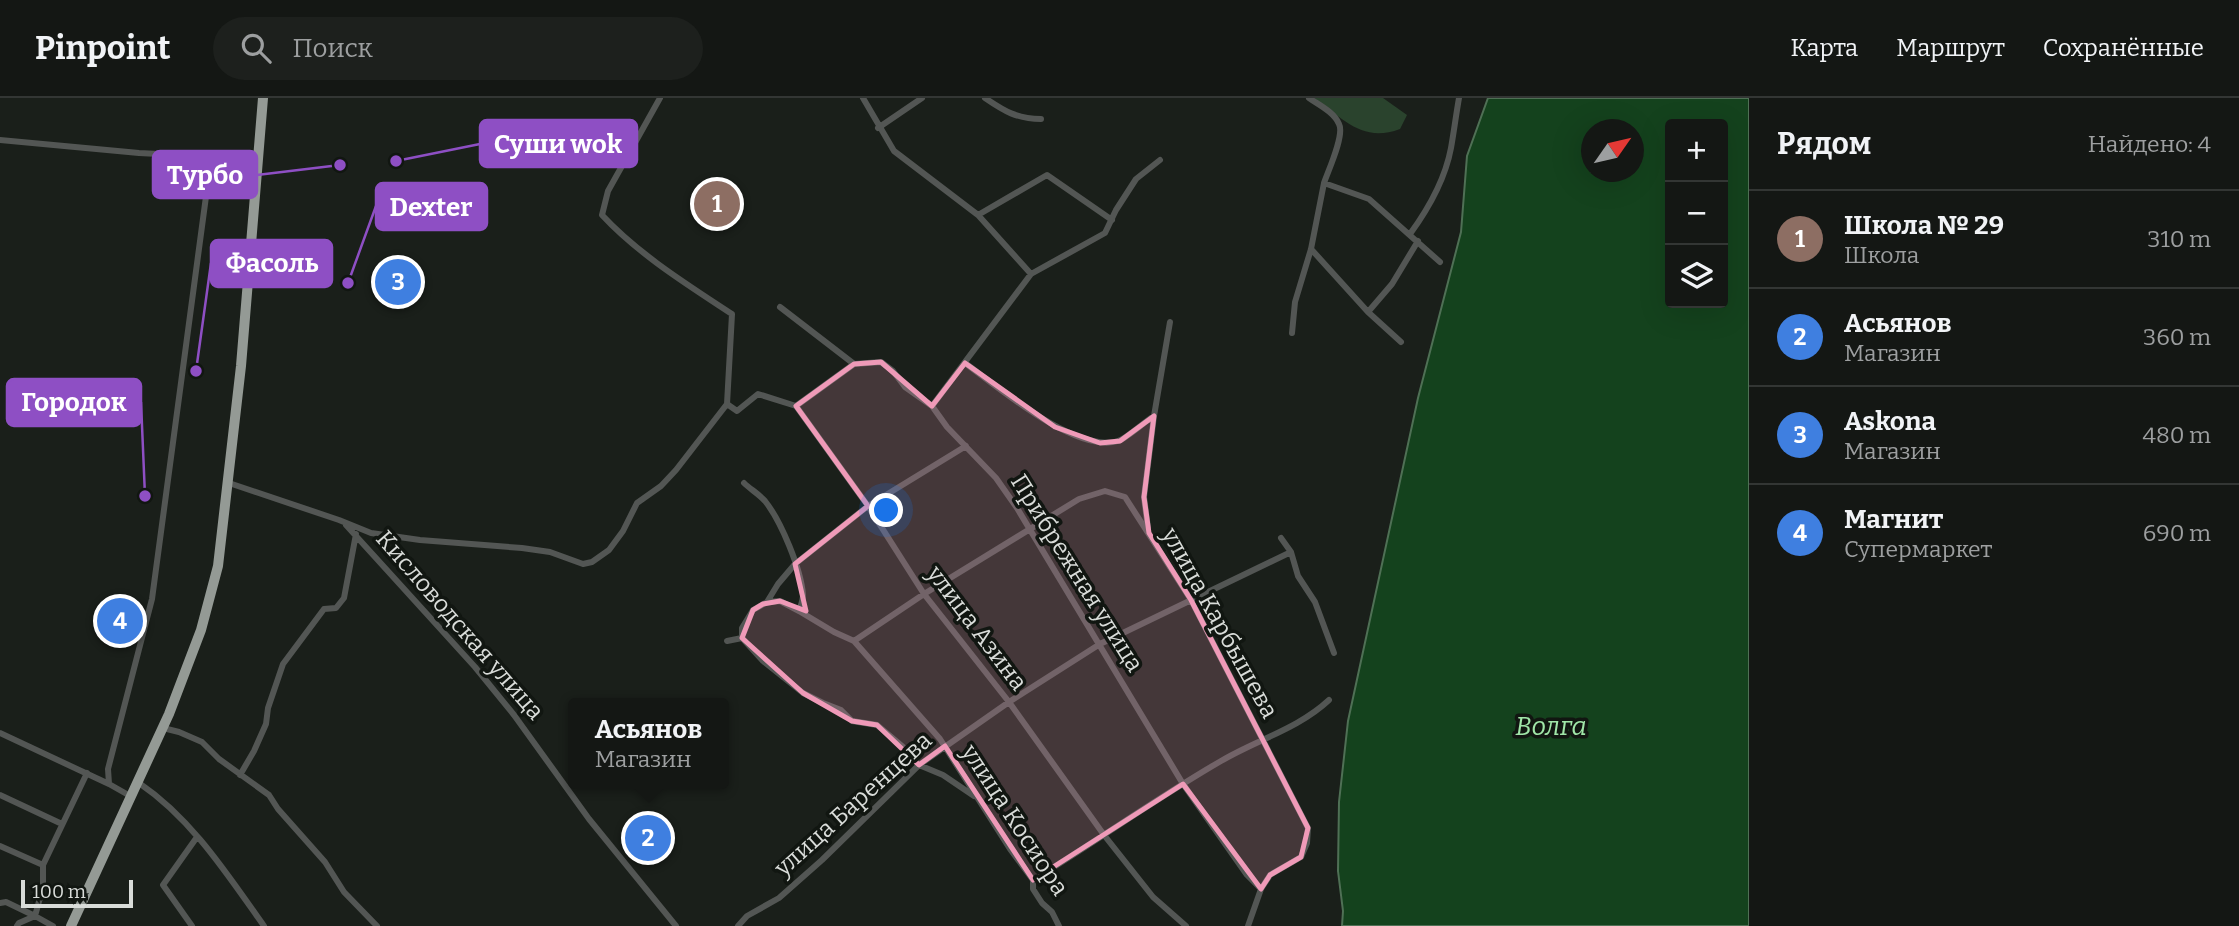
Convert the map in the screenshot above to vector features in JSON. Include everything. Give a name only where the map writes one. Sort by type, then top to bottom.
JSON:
[{"type":"highway","points":[[71,926],[163,728],[201,630],[218,566],[242,366],[263,98]]},
{"type":"street","points":[[229,483],[371,533],[550,552],[583,564],[592,562],[609,550],[623,531],[637,503],[661,486],[676,470],[713,426],[727,404],[732,314],[647,254],[601,215],[608,191],[660,98]]},
{"type":"street","points":[[863,98],[878,128],[894,151],[978,215],[1031,275]]},
{"type":"street","points":[[878,128],[922,98]]},
{"type":"street","points":[[985,98],[1009,115],[1041,119]]},
{"type":"street","points":[[1292,333],[1295,302],[1311,249],[1324,183],[1341,132],[1339,123],[1331,114],[1309,98]]},
{"type":"street","points":[[1410,234],[1427,211],[1440,184],[1451,150],[1460,98]]},
{"type":"street","points":[[0,140],[257,159]]},
{"type":"street","points":[[109,784],[108,769],[114,741],[152,599],[207,189],[215,158]]},
{"type":"street","points":[[932,407],[1031,275],[1105,233],[1136,179],[1160,160]]},
{"type":"street","points":[[978,215],[1047,175],[1112,220]]},
{"type":"street","points":[[1324,183],[1369,199],[1440,262]]},
{"type":"street","points":[[1368,312],[1392,284],[1418,242]]},
{"type":"street","points":[[1311,249],[1368,312],[1401,342]]},
{"type":"street","points":[[727,404],[737,411],[758,394],[796,406],[854,364],[779,306]]},
{"type":"street","points":[[1149,533],[1144,497],[1154,415],[1170,323]]},
{"type":"street","name":"Прибрежная улица","points":[[854,364],[881,362],[893,371],[905,387],[932,407],[996,478],[1017,508],[1183,783],[1247,875],[1261,890]]},
{"type":"street","points":[[965,363],[1055,428],[1100,443],[1119,441],[1154,415]]},
{"type":"street","name":"улица Азина","points":[[796,406],[868,506],[924,594],[1009,702],[1104,835],[1153,897],[1186,926]]},
{"type":"street","points":[[966,446],[868,506],[795,564],[778,583],[767,602],[753,610],[743,628],[742,638],[763,661],[803,693],[841,710],[852,721],[877,725],[919,765],[943,775],[979,801]]},
{"type":"street","points":[[744,482],[764,501],[776,518],[795,564],[804,598],[799,611]]},
{"type":"street","name":"улица Карбышева","points":[[854,641],[924,594],[1079,499],[1105,491],[1125,497],[1191,600],[1308,828],[1307,843],[1301,857],[1270,875],[1261,890],[1248,926]]},
{"type":"street","name":"Кисловодская улица","points":[[339,520],[356,534],[475,667],[568,788]]},
{"type":"street","points":[[240,775],[266,724],[268,708],[283,664],[324,610],[336,608],[344,598],[356,534]]},
{"type":"street","points":[[1281,538],[1291,552],[1298,576],[1315,602],[1334,653]]},
{"type":"street","name":"улица Баренцева","points":[[738,926],[747,916],[779,898],[805,875],[919,765],[1009,702],[1100,645],[1291,552]]},
{"type":"street","name":"улица Косиора","points":[[767,602],[780,601],[854,641],[945,746],[1010,849],[1034,880],[1033,889],[1052,912],[1059,926]]},
{"type":"street","points":[[727,641],[742,638]]},
{"type":"street","points":[[1034,880],[1183,783],[1318,710],[1329,700]]},
{"type":"street","points":[[163,728],[202,742],[240,775],[269,795],[325,862],[344,892],[377,926]]},
{"type":"street","points":[[0,733],[132,797]]},
{"type":"street","points":[[17,926],[35,916],[43,887],[43,865],[87,774]]},
{"type":"street","points":[[139,783],[169,805],[197,837],[264,926]]},
{"type":"street","name":"Кисловодская улица","points":[[569,789],[676,926]]},
{"type":"street","points":[[0,795],[62,824]]},
{"type":"street","points":[[192,926],[163,885],[197,837]]},
{"type":"street","points":[[0,846],[43,865]]},
{"type":"street","points":[[0,902],[6,902],[53,926]]},
{"type":"highlighted area","points":[[881,362],[932,406],[965,363],[1055,427],[1100,443],[1120,441],[1154,416],[1144,497],[1149,533],[1191,600],[1297,804],[1308,828],[1301,857],[1270,875],[1261,889],[1183,784],[1033,880],[945,746],[919,765],[877,725],[852,721],[803,693],[742,638],[753,610],[763,604],[780,601],[806,611],[795,564],[868,506],[796,406],[854,364]]},
{"type":"shaded area","points":[[1314,98],[1383,98],[1407,115],[1400,129],[1387,133],[1364,131],[1344,121]]},
{"type":"water","name":"Волга","points":[[1488,98],[1749,98],[1749,926],[1342,926],[1338,871],[1339,802],[1348,721],[1418,398],[1461,232],[1467,156]]},
{"type":"place","name":"Суши wok","points":[[396,161]]},
{"type":"place","name":"Турбо","points":[[340,165]]},
{"type":"place","name":"Школа № 29","points":[[717,204]]},
{"type":"place","name":"Askona","points":[[398,282]]},
{"type":"place","name":"Dexter","points":[[348,283]]},
{"type":"place","name":"Фасоль","points":[[196,371]]},
{"type":"place","name":"Городок","points":[[145,496]]},
{"type":"place","name":"Магнит","points":[[120,621]]},
{"type":"place","name":"Асьянов","points":[[648,838]]}]
